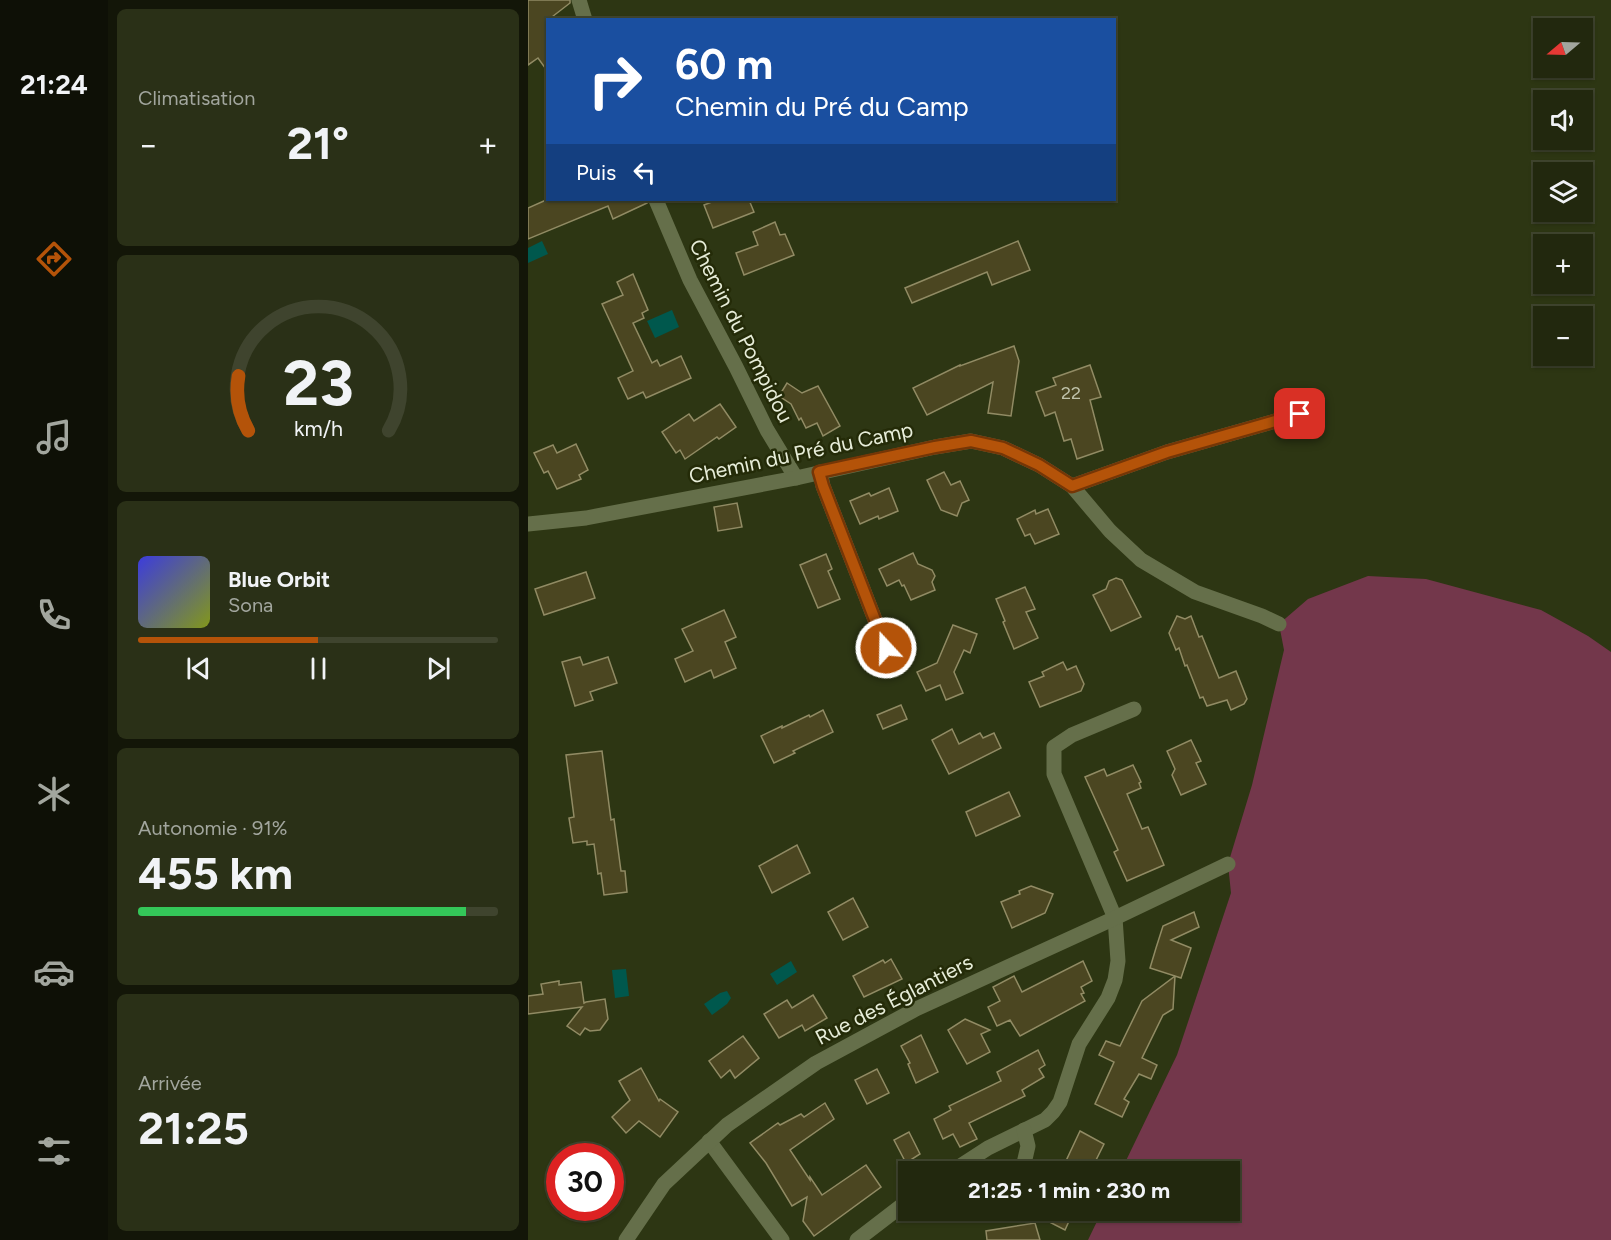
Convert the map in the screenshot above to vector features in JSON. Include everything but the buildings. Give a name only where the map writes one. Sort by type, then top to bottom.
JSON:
[{"type":"street","points":[[579,0],[584,18]]},
{"type":"street","name":"Chemin du Pompidou","points":[[656,201],[690,280],[767,430],[796,478]]},
{"type":"street","points":[[1072,486],[1167,452],[1300,414]]},
{"type":"street","name":"Chemin du Pré du Camp","points":[[528,524],[586,518],[796,478],[971,441],[1003,448],[1039,465],[1072,486],[1110,531],[1141,560],[1195,592],[1279,624]]},
{"type":"street","points":[[819,472],[886,648]]},
{"type":"street","points":[[968,1161],[988,1148],[1045,1120],[1053,1112],[1060,1102],[1079,1044],[1108,998],[1115,980],[1118,961],[1115,918],[1054,774],[1054,747],[1072,735],[1134,709]]},
{"type":"street","name":"Rue des Églantiers","points":[[626,1240],[664,1184],[709,1141],[727,1125],[816,1063],[916,1009],[1228,864]]},
{"type":"street","points":[[1024,1130],[1028,1146],[1025,1161]]},
{"type":"street","points":[[709,1141],[782,1240]]},
{"type":"street","points":[[856,1240],[898,1211]]},
{"type":"shaded area","points":[[1368,576],[1426,579],[1541,610],[1588,636],[1611,652],[1611,1240],[1088,1240],[1097,1221],[1240,1221],[1240,1161],[1126,1161],[1177,1055],[1231,893],[1228,864],[1252,785],[1284,650],[1279,624],[1308,599]]},
{"type":"water","points":[[542,241],[548,254],[528,263],[528,248]]},
{"type":"water","points":[[672,310],[679,327],[655,338],[647,321]]},
{"type":"water","points":[[791,961],[797,972],[777,985],[770,974]]},
{"type":"water","points":[[626,969],[629,996],[615,998],[612,970]]},
{"type":"water","points":[[727,991],[731,998],[727,1004],[712,1015],[704,1004]]},
{"type":"route","points":[[886,648],[819,472],[971,441],[1003,448],[1039,465],[1072,486],[1167,452],[1300,414]]}]
